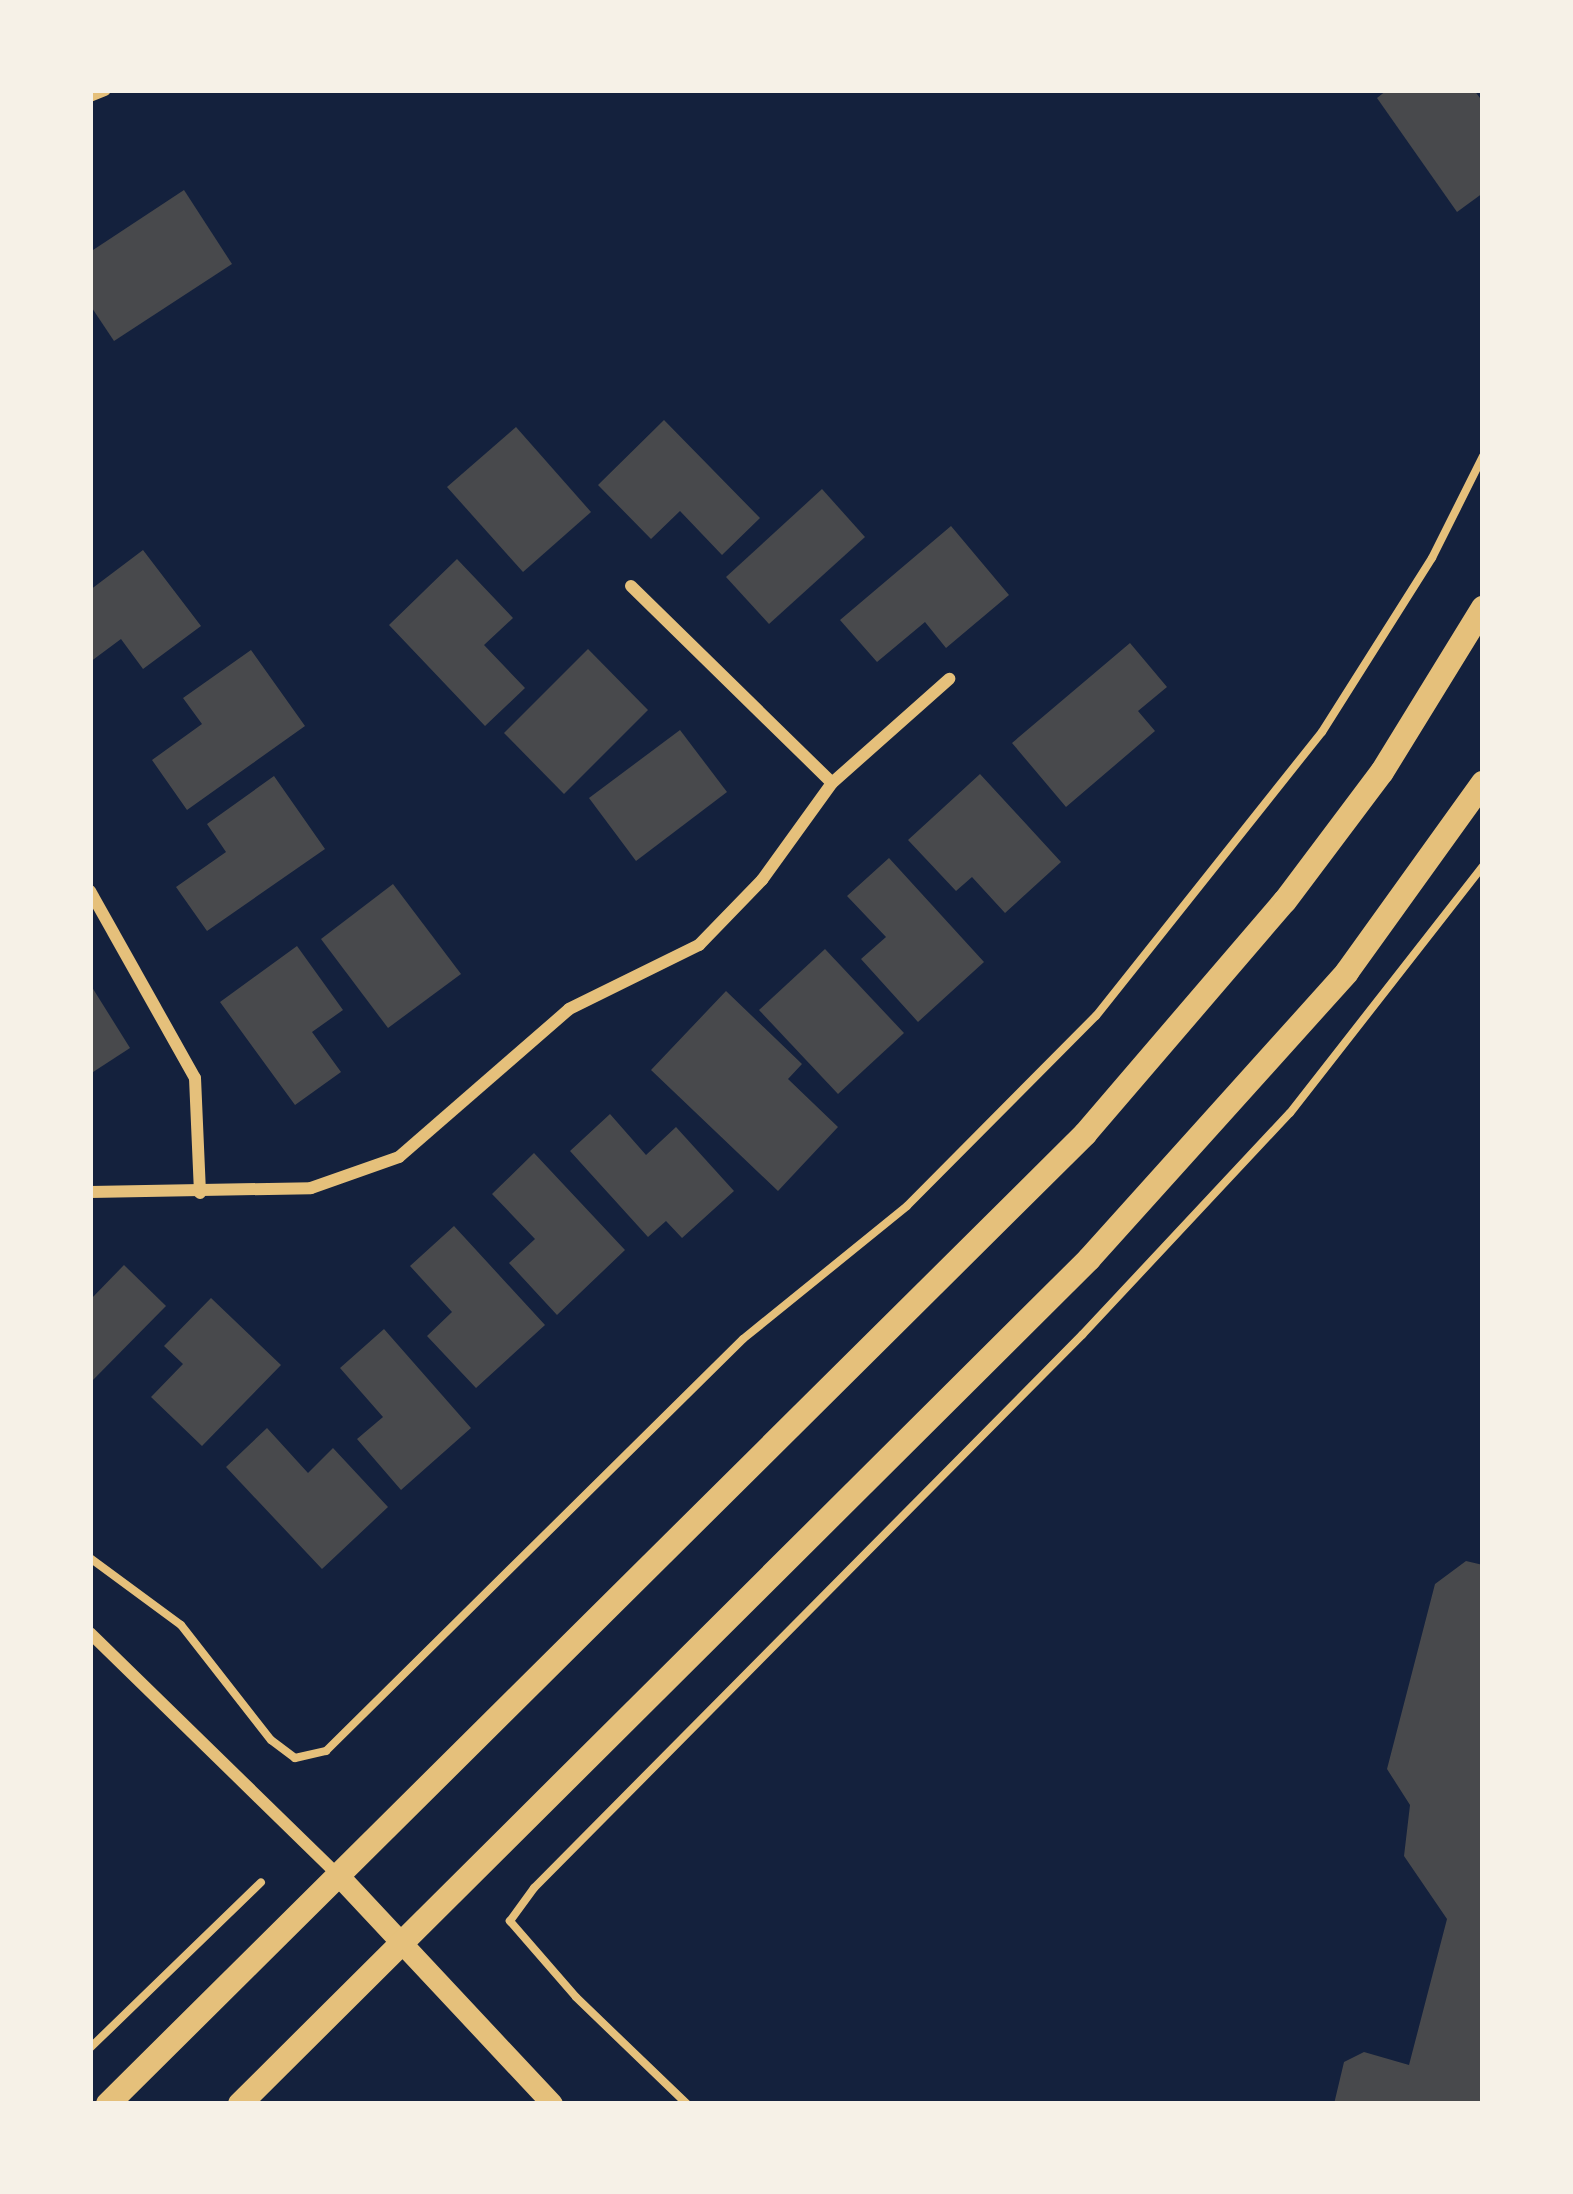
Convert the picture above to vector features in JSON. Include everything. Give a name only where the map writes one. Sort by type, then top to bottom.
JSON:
[{"type":"main road","points":[[108,2104],[1085,1134],[1195,1012],[1327,846],[1382,772],[1483,608]]},
{"type":"main road","points":[[240,2104],[1089,1259],[1209,1131],[1347,972],[1483,783]]},
{"type":"street","points":[[90,96],[105,90]]},
{"type":"street","points":[[631,586],[832,783]]},
{"type":"street","points":[[90,1192],[311,1188],[399,1157],[568,1009],[699,945],[762,880],[832,783],[950,679]]},
{"type":"street","points":[[90,891],[195,1078],[200,1193]]},
{"type":"street","points":[[90,1633],[338,1874],[552,2104]]},
{"type":"path","points":[[90,1558],[181,1625],[271,1740],[295,1758],[326,1751],[743,1339],[907,1206],[1096,1016],[1322,732],[1432,558],[1483,456]]},
{"type":"path","points":[[687,2104],[576,1997],[510,1921],[534,1888],[1082,1334],[1291,1113],[1483,866]]},
{"type":"path","points":[[90,2048],[261,1882]]},
{"type":"building","points":[[1387,90],[1474,90],[1483,102],[1483,193],[1457,212],[1377,98]]},
{"type":"building","points":[[184,190],[232,264],[114,341],[90,305],[90,252]]},
{"type":"building","points":[[664,420],[760,518],[722,555],[680,511],[651,539],[598,485]]},
{"type":"building","points":[[516,427],[591,512],[523,572],[447,487]]},
{"type":"building","points":[[822,489],[865,537],[769,624],[726,577]]},
{"type":"building","points":[[951,526],[1009,595],[946,648],[925,622],[877,662],[840,620]]},
{"type":"building","points":[[143,550],[201,626],[143,669],[121,639],[90,662],[90,590]]},
{"type":"building","points":[[457,559],[513,618],[484,645],[525,688],[485,726],[389,625]]},
{"type":"building","points":[[1130,643],[1167,687],[1138,711],[1155,731],[1066,807],[1012,743]]},
{"type":"building","points":[[588,649],[648,710],[564,794],[504,733]]},
{"type":"building","points":[[251,650],[305,726],[187,810],[152,760],[202,724],[183,698]]},
{"type":"building","points":[[680,730],[727,792],[636,861],[589,798]]},
{"type":"building","points":[[980,774],[1061,862],[1005,913],[972,877],[956,891],[908,840]]},
{"type":"building","points":[[274,776],[325,849],[207,931],[176,887],[226,852],[207,824]]},
{"type":"building","points":[[889,858],[984,962],[918,1022],[861,959],[886,937],[847,896]]},
{"type":"building","points":[[393,884],[461,974],[388,1028],[321,939]]},
{"type":"building","points":[[297,946],[343,1010],[312,1032],[341,1072],[295,1105],[220,1002]]},
{"type":"building","points":[[825,949],[904,1033],[838,1094],[759,1010]]},
{"type":"building","points":[[90,984],[130,1048],[90,1074]]},
{"type":"building","points":[[726,991],[802,1064],[788,1079],[838,1127],[778,1191],[651,1070]]},
{"type":"building","points":[[610,1114],[646,1155],[676,1127],[734,1191],[682,1238],[666,1221],[648,1237],[570,1151]]},
{"type":"building","points":[[534,1153],[625,1250],[557,1315],[509,1263],[535,1239],[492,1194]]},
{"type":"building","points":[[454,1226],[545,1325],[476,1388],[427,1336],[452,1312],[410,1266]]},
{"type":"building","points":[[124,1265],[166,1306],[90,1383],[90,1300]]},
{"type":"building","points":[[211,1298],[281,1365],[202,1446],[151,1397],[183,1364],[164,1346]]},
{"type":"building","points":[[384,1329],[471,1428],[401,1490],[357,1439],[383,1417],[340,1368]]},
{"type":"building","points":[[267,1428],[308,1473],[333,1448],[388,1507],[322,1569],[226,1467]]},
{"type":"building","points":[[1466,1561],[1483,1565],[1483,2104],[1334,2104],[1344,2062],[1364,2052],[1409,2065],[1447,1919],[1404,1856],[1410,1805],[1387,1769],[1435,1584]]}]
